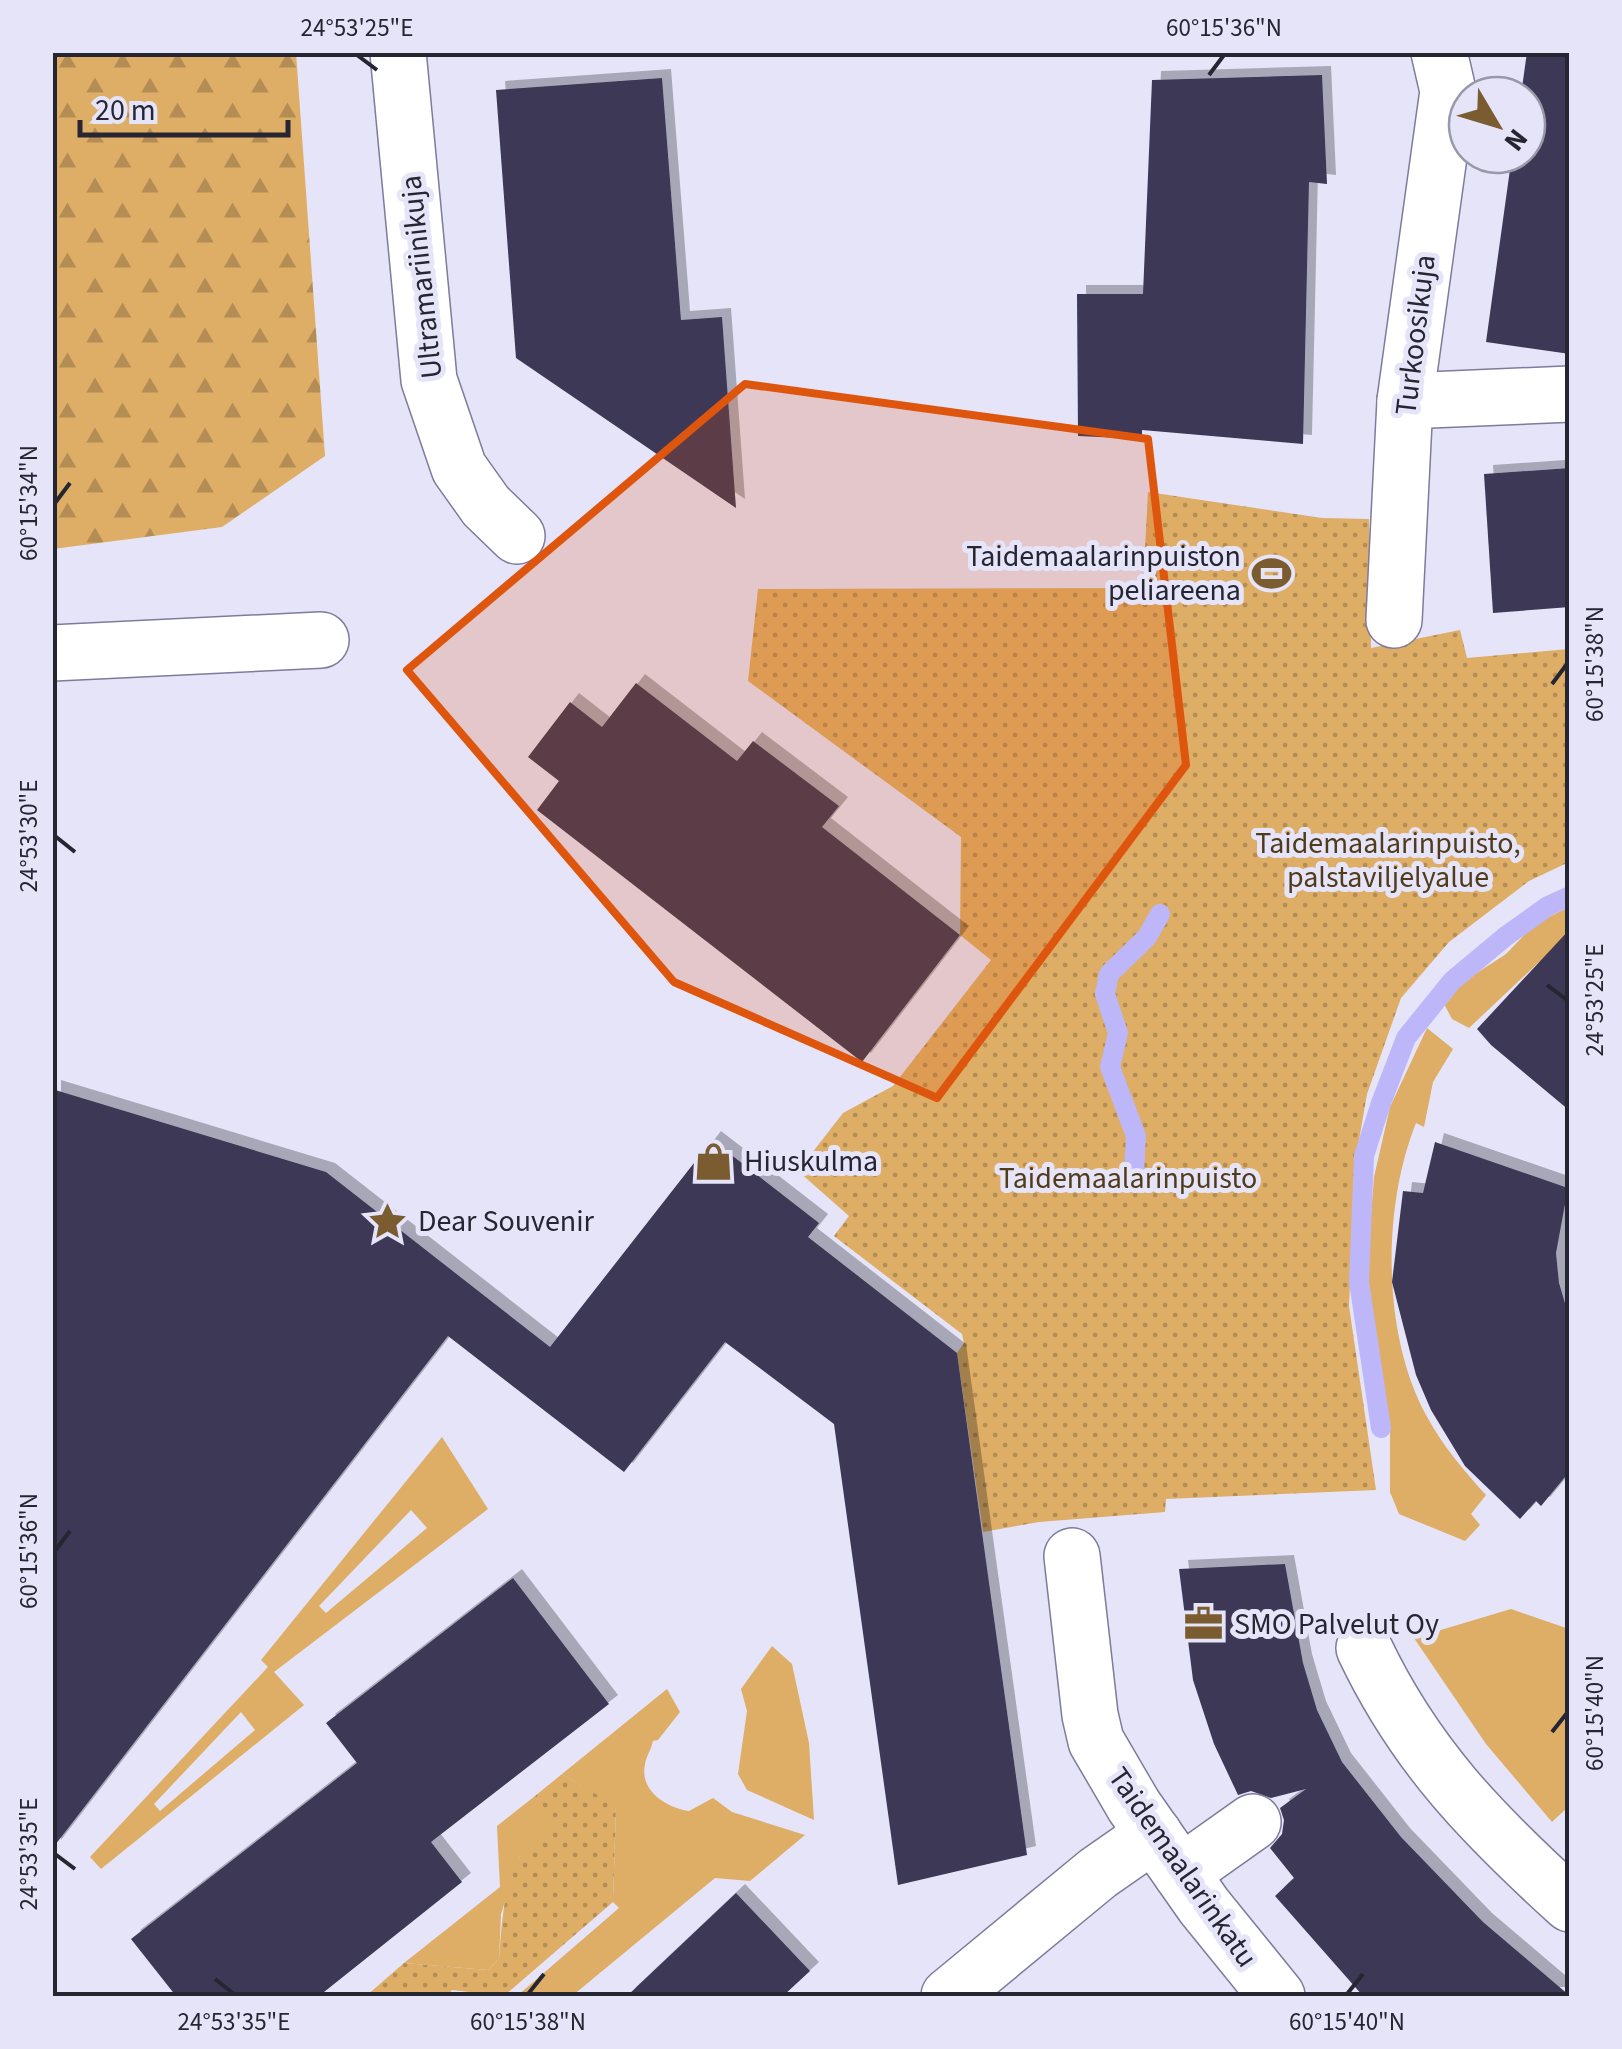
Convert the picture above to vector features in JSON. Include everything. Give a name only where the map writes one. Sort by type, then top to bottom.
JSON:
[{"type":"street","name":"Ultramariinikuja","points":[[398,52],[429,380],[458,468],[486,506],[516,536]]},
{"type":"street","name":"Turkoosikuja","points":[[1394,620],[1405,400],[1448,91],[1439,52]]},
{"type":"street","points":[[1405,400],[1570,394]]},
{"type":"street","points":[[52,653],[321,640]]},
{"type":"street","name":"Taidemaalarinkatu","points":[[1072,1556],[1096,1741],[1168,1853],[1278,1996]]},
{"type":"street","points":[[1364,1648],[1413,1738],[1472,1811],[1570,1904]]},
{"type":"street","points":[[948,1996],[1098,1873],[1253,1822]]},
{"type":"highlighted area","points":[[745,384],[1148,439],[1186,765],[937,1098],[674,982],[407,670]]},
{"type":"green space","points":[[52,53],[296,53],[325,456],[222,527],[53,549]]},
{"type":"green space","name":"Taidemaalarinpuisto","points":[[1148,492],[1322,518],[1369,519],[1371,648],[1460,630],[1467,658],[1569,649],[1569,862],[1529,881],[1449,942],[1401,998],[1367,1094],[1356,1157],[1349,1306],[1376,1490],[1166,1499],[1165,1512],[1039,1522],[983,1532],[957,1353],[964,1343],[962,1334],[834,1236],[849,1216],[798,1171],[843,1113],[893,1086],[991,960],[960,935],[961,837],[748,681],[758,589],[1143,588]]},
{"type":"green space","points":[[1569,907],[1569,945],[1539,962],[1469,1028],[1452,1019],[1444,1004],[1460,984],[1506,954],[1535,924]]},
{"type":"green space","points":[[1427,1028],[1453,1049],[1433,1082],[1424,1127],[1416,1123],[1405,1157],[1397,1193],[1392,1270],[1401,1347],[1412,1383],[1439,1437],[1486,1495],[1471,1514],[1480,1525],[1465,1541],[1399,1514],[1390,1492],[1390,1433],[1366,1279],[1374,1177],[1390,1107]]},
{"type":"green space","points":[[442,1437],[488,1509],[274,1672],[304,1705],[101,1869],[90,1857],[268,1667],[261,1660]],"holes":[[[411,1510],[427,1528],[326,1613],[319,1606]],[[241,1712],[255,1730],[160,1811],[154,1804]]]},
{"type":"green space","points":[[1511,1609],[1569,1629],[1569,1806],[1552,1822],[1486,1744],[1414,1638]]},
{"type":"green space","points":[[772,1646],[792,1664],[809,1743],[814,1820],[747,1790],[738,1774],[747,1711],[741,1689]]},
{"type":"green space","points":[[667,1689],[680,1712],[653,1741],[644,1774],[657,1797],[689,1811],[713,1798],[732,1812],[805,1835],[750,1881],[715,1878],[572,1996],[517,1996],[619,1908],[613,1902],[616,1807],[562,1774]]},
{"type":"green space","points":[[562,1774],[616,1806],[613,1902],[504,1996],[452,1990],[447,1996],[366,1996],[404,1963],[488,1970],[499,1959],[510,1877],[520,1857],[554,1824],[535,1796]]},
{"type":"green space","points":[[535,1796],[555,1823],[546,1838],[519,1858],[501,1914],[499,1959],[488,1970],[404,1963],[500,1887],[497,1826]]},
{"type":"building","points":[[1527,52],[1570,52],[1570,354],[1486,342],[1509,175],[1547,175],[1547,75],[1524,75]]},
{"type":"building","points":[[1322,75],[1327,184],[1309,182],[1303,444],[1142,430],[1142,439],[1078,436],[1077,294],[1143,294],[1152,80]]},
{"type":"building","points":[[662,78],[681,320],[722,317],[736,508],[516,358],[496,90]]},
{"type":"building","points":[[1570,468],[1570,607],[1493,613],[1484,474]]},
{"type":"building","points":[[636,683],[737,761],[753,741],[839,806],[822,827],[960,935],[862,1062],[537,810],[559,781],[528,757],[570,702],[602,727]]},
{"type":"building","points":[[1570,929],[1570,1111],[1477,1029]]},
{"type":"building","points":[[52,1089],[326,1172],[550,1347],[712,1140],[819,1223],[808,1237],[957,1353],[1027,1855],[898,1885],[834,1424],[725,1342],[624,1472],[448,1336],[52,1849]]},
{"type":"building","points":[[1435,1142],[1568,1188],[1556,1253],[1559,1283],[1570,1320],[1570,1471],[1541,1506],[1536,1501],[1520,1519],[1465,1466],[1431,1410],[1416,1375],[1392,1282],[1403,1191],[1423,1193]]},
{"type":"building","points":[[1285,1564],[1303,1663],[1317,1710],[1342,1762],[1401,1837],[1483,1922],[1570,1996],[1363,1996],[1275,1896],[1294,1878],[1270,1848],[1282,1834],[1284,1820],[1280,1808],[1306,1789],[1271,1798],[1251,1791],[1238,1795],[1214,1744],[1193,1680],[1179,1569]]},
{"type":"building","points":[[513,1578],[609,1704],[431,1842],[462,1882],[319,1996],[176,1996],[131,1939],[357,1763],[326,1723]]},
{"type":"building","points":[[736,1893],[810,1971],[783,1996],[627,1996]]},
{"type":"waterway","points":[[1381,1428],[1359,1282],[1364,1156],[1381,1103],[1406,1038],[1452,981],[1506,936],[1548,906],[1570,896]]},
{"type":"waterway","points":[[1134,1172],[1136,1136],[1110,1067],[1118,1033],[1105,994],[1109,974],[1147,937],[1160,914]]},
{"type":"place","name":"Taidemaalarinpuiston peliareena","points":[[1271,573]]},
{"type":"place","name":"Hiuskulma","points":[[714,1161]]},
{"type":"place","name":"Dear Souvenir","points":[[388,1221]]},
{"type":"place","name":"SMO Palvelut Oy","points":[[1204,1624]]},
{"type":"park label","name":"Taidemaalarinpuisto, palstaviljelyalue","points":[[1388,860]]}]
